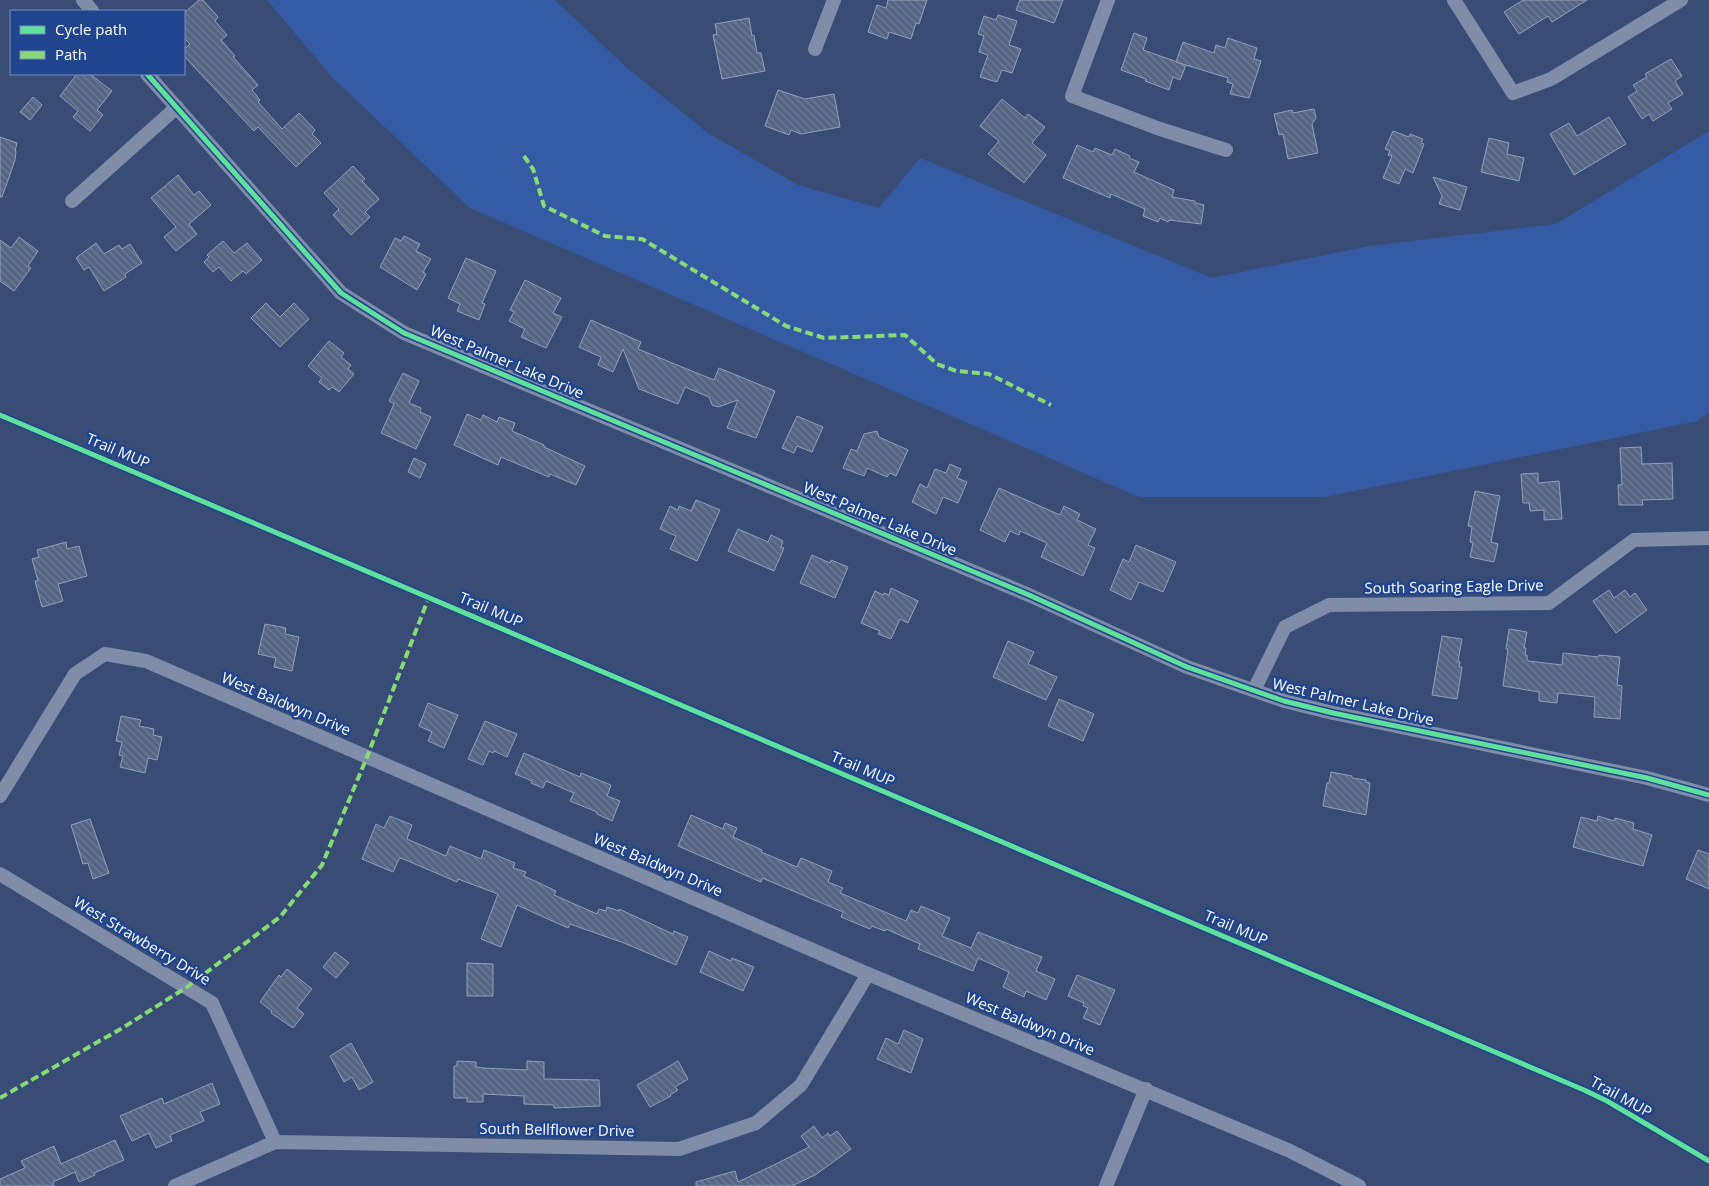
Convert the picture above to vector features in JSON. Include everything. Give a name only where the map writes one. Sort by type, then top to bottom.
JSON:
[{"type":"street","points":[[83,0],[91,10]]},
{"type":"street","points":[[815,49],[834,0]]},
{"type":"street","points":[[1108,0],[1072,96],[1160,129],[1226,150]]},
{"type":"street","points":[[1454,0],[1513,93],[1550,79],[1681,0]]},
{"type":"street","name":"West Palmer Lake Drive","points":[[148,75],[341,293],[404,333],[1029,595],[1187,667],[1284,701],[1333,713],[1647,778],[1709,795]]},
{"type":"street","points":[[72,201],[177,107]]},
{"type":"street","name":"South Soaring Eagle Drive","points":[[1254,690],[1286,627],[1329,606],[1549,603],[1634,540],[1709,538]]},
{"type":"street","name":"West Baldwyn Drive","points":[[0,796],[74,674],[105,654],[146,661],[868,974],[1290,1151],[1359,1186]]},
{"type":"street","name":"West Strawberry Drive","points":[[0,874],[212,1003],[275,1142]]},
{"type":"street","name":"South Bellflower Drive","points":[[175,1186],[275,1142],[679,1149],[756,1123],[801,1085],[868,974]]},
{"type":"street","points":[[1106,1186],[1146,1090]]},
{"type":"shaded area","points":[[267,0],[555,0],[627,68],[708,133],[798,185],[879,208],[920,158],[1212,278],[1369,246],[1556,224],[1709,131],[1709,412],[1698,421],[1325,497],[1139,497],[470,208],[332,77]]},
{"type":"building","points":[[199,0],[203,0],[218,17],[215,21],[227,35],[221,40],[235,56],[233,57],[258,85],[252,90],[260,100],[258,102],[282,129],[299,113],[315,130],[312,134],[321,143],[296,167],[258,127],[254,131],[185,57],[185,48],[190,44],[185,39],[185,12]]},
{"type":"building","points":[[888,0],[927,0],[919,24],[916,23],[911,39],[889,32],[887,39],[868,32],[877,5],[886,8]]},
{"type":"building","points":[[1020,0],[1063,0],[1054,23],[1016,10]]},
{"type":"building","points":[[1523,0],[1587,0],[1552,22],[1548,16],[1519,34],[1504,12]]},
{"type":"building","points":[[998,15],[1017,21],[1009,45],[1021,49],[1012,73],[1002,70],[997,82],[980,77],[988,55],[979,52],[984,36],[978,34],[984,16],[996,20]]},
{"type":"building","points":[[749,18],[757,53],[761,53],[765,71],[722,79],[713,35],[717,34],[715,24]]},
{"type":"building","points":[[1134,33],[1147,38],[1143,50],[1186,65],[1180,80],[1173,77],[1169,90],[1121,70]]},
{"type":"building","points":[[1228,38],[1257,48],[1254,59],[1261,61],[1249,98],[1230,94],[1233,84],[1227,82],[1228,78],[1176,62],[1183,42],[1214,53],[1216,45],[1225,48]]},
{"type":"building","points":[[1671,59],[1682,76],[1675,81],[1683,94],[1668,103],[1672,109],[1653,121],[1649,114],[1642,119],[1628,97],[1637,91],[1633,85],[1647,77],[1645,74]]},
{"type":"building","points":[[76,75],[91,75],[112,91],[97,110],[103,115],[90,131],[73,117],[78,111],[60,96]]},
{"type":"building","points":[[778,90],[805,99],[834,94],[840,127],[801,134],[791,130],[789,135],[765,126]]},
{"type":"building","points":[[33,97],[42,105],[30,120],[20,112]]},
{"type":"building","points":[[1002,99],[1025,118],[1028,114],[1045,127],[1032,143],[1046,155],[1024,183],[988,154],[999,141],[980,126]]},
{"type":"building","points":[[1314,109],[1316,118],[1312,124],[1318,153],[1288,159],[1283,134],[1279,135],[1274,114],[1292,110],[1293,113]]},
{"type":"building","points":[[1609,117],[1626,144],[1574,175],[1550,134],[1569,123],[1577,136]]},
{"type":"building","points":[[1393,131],[1409,137],[1410,134],[1423,139],[1421,143],[1424,144],[1413,173],[1405,169],[1399,184],[1383,178],[1392,156],[1388,155],[1390,151],[1385,149]]},
{"type":"building","points":[[0,137],[17,143],[15,160],[2,197],[0,197]]},
{"type":"building","points":[[1489,138],[1509,143],[1507,154],[1524,158],[1519,181],[1481,172]]},
{"type":"building","points":[[1077,145],[1093,152],[1095,148],[1112,155],[1115,149],[1130,156],[1129,158],[1139,162],[1134,172],[1174,190],[1172,197],[1195,201],[1195,203],[1204,205],[1201,224],[1169,220],[1168,222],[1160,218],[1158,222],[1143,216],[1145,209],[1111,194],[1110,198],[1063,178]]},
{"type":"building","points":[[353,166],[365,179],[362,181],[379,199],[365,212],[370,217],[351,235],[333,215],[339,209],[324,193]]},
{"type":"building","points":[[178,175],[194,195],[199,191],[211,205],[189,224],[197,234],[176,251],[164,237],[176,227],[151,198]]},
{"type":"building","points":[[1433,177],[1467,187],[1460,210],[1439,204],[1442,196]]},
{"type":"building","points":[[404,236],[420,244],[416,251],[431,259],[423,272],[426,274],[417,290],[380,267],[395,238],[401,241]]},
{"type":"building","points":[[19,237],[38,251],[28,266],[31,268],[14,291],[0,281],[0,240],[11,248]]},
{"type":"building","points":[[223,241],[234,253],[247,243],[262,260],[246,274],[243,271],[231,281],[219,267],[213,272],[204,262],[209,257],[207,255]]},
{"type":"building","points":[[96,243],[104,254],[119,245],[122,249],[130,244],[142,263],[125,274],[126,277],[104,291],[89,267],[84,270],[76,258]]},
{"type":"building","points":[[466,258],[496,271],[482,303],[485,304],[479,320],[457,311],[460,304],[448,298]]},
{"type":"building","points":[[525,280],[561,298],[553,313],[562,317],[546,348],[521,337],[525,329],[509,321],[514,312],[510,310]]},
{"type":"building","points":[[266,303],[280,317],[294,303],[309,319],[280,347],[251,318]]},
{"type":"building","points":[[591,320],[641,342],[638,349],[714,380],[719,368],[775,391],[756,438],[727,428],[738,400],[718,407],[712,405],[709,397],[685,387],[678,404],[639,389],[623,349],[613,372],[598,365],[601,357],[579,347]]},
{"type":"building","points":[[329,341],[344,353],[341,357],[351,365],[348,369],[354,374],[339,392],[332,387],[329,390],[319,382],[322,378],[308,366]]},
{"type":"building","points":[[403,373],[419,381],[409,403],[421,408],[420,412],[431,417],[416,449],[381,433],[394,404],[389,401]]},
{"type":"building","points":[[467,414],[481,420],[483,415],[497,422],[499,417],[515,423],[512,431],[585,466],[576,485],[550,474],[549,477],[501,457],[498,465],[454,445]]},
{"type":"building","points":[[797,416],[823,427],[812,452],[797,446],[794,453],[782,448]]},
{"type":"building","points":[[877,431],[879,437],[908,450],[896,476],[890,473],[887,477],[867,468],[864,476],[843,468],[851,449],[857,451],[864,434]]},
{"type":"building","points":[[1641,447],[1642,464],[1672,463],[1673,499],[1642,500],[1643,505],[1619,505],[1618,485],[1622,485],[1620,448]]},
{"type":"building","points":[[414,458],[426,464],[420,478],[408,472]]},
{"type":"building","points":[[950,464],[961,469],[957,478],[967,482],[958,503],[943,497],[936,514],[912,502],[920,484],[927,488],[935,469],[946,473]]},
{"type":"building","points":[[1538,473],[1538,483],[1559,481],[1562,519],[1544,520],[1544,510],[1530,511],[1529,503],[1523,503],[1521,474]]},
{"type":"building","points":[[999,488],[1060,515],[1064,506],[1080,514],[1077,520],[1096,529],[1088,545],[1095,548],[1083,576],[1041,557],[1047,543],[1020,531],[1019,535],[1010,531],[1005,542],[980,530]]},
{"type":"building","points":[[1475,491],[1500,496],[1491,542],[1498,544],[1494,562],[1470,557],[1473,543],[1470,542],[1472,527],[1468,526]]},
{"type":"building","points":[[696,500],[720,510],[697,561],[670,549],[676,536],[660,529],[670,506],[678,510],[679,506],[691,511]]},
{"type":"building","points":[[738,529],[768,542],[771,535],[783,541],[781,547],[784,548],[774,571],[728,551]]},
{"type":"building","points":[[66,542],[67,549],[79,546],[87,576],[58,584],[63,601],[42,607],[35,581],[38,581],[32,559],[39,557],[37,550]]},
{"type":"building","points":[[1136,545],[1176,562],[1163,592],[1139,582],[1131,600],[1110,590],[1123,559],[1129,562]]},
{"type":"building","points":[[812,555],[830,563],[831,560],[848,567],[835,598],[800,583]]},
{"type":"building","points":[[891,588],[918,601],[908,623],[900,619],[891,639],[878,634],[880,631],[861,623],[875,591],[883,595],[884,593],[889,595]]},
{"type":"building","points":[[1609,590],[1614,598],[1625,590],[1630,597],[1635,593],[1647,610],[1616,633],[1593,601]]},
{"type":"building","points":[[265,624],[286,628],[285,634],[299,637],[292,671],[274,667],[276,658],[258,654]]},
{"type":"building","points":[[1509,629],[1527,632],[1524,648],[1526,648],[1525,655],[1527,655],[1527,660],[1529,661],[1562,665],[1563,653],[1598,657],[1599,655],[1620,657],[1617,685],[1622,686],[1620,719],[1594,717],[1595,697],[1558,693],[1557,703],[1539,701],[1539,692],[1503,686]]},
{"type":"building","points":[[1442,636],[1462,639],[1458,661],[1460,662],[1459,667],[1462,667],[1457,699],[1432,695]]},
{"type":"building","points":[[1008,641],[1034,652],[1028,664],[1057,677],[1046,700],[993,677]]},
{"type":"building","points":[[1059,699],[1094,714],[1083,741],[1048,726]]},
{"type":"building","points":[[428,703],[458,715],[444,748],[428,741],[432,732],[419,726]]},
{"type":"building","points":[[121,716],[141,720],[139,726],[154,729],[153,735],[162,737],[157,760],[148,758],[145,773],[120,767],[123,756],[119,755],[122,742],[116,741]]},
{"type":"building","points":[[485,721],[517,734],[507,757],[494,751],[493,753],[489,751],[483,765],[468,759]]},
{"type":"building","points":[[524,753],[580,777],[581,773],[611,785],[607,796],[620,801],[612,821],[597,814],[597,812],[570,801],[574,793],[546,781],[543,788],[515,774]]},
{"type":"building","points":[[1331,772],[1352,776],[1352,778],[1366,780],[1366,782],[1370,783],[1366,815],[1323,806]]},
{"type":"building","points":[[691,815],[723,829],[725,823],[737,828],[733,837],[762,850],[761,852],[797,867],[801,858],[832,871],[828,882],[843,888],[840,893],[906,921],[911,910],[918,913],[921,906],[950,918],[942,936],[971,948],[978,932],[1042,957],[1036,971],[1055,979],[1046,1000],[1026,991],[1024,997],[1003,987],[1009,972],[978,958],[973,971],[918,949],[920,944],[886,929],[885,931],[872,926],[870,929],[841,917],[843,912],[762,878],[761,882],[678,846]]},
{"type":"building","points":[[390,816],[412,825],[407,839],[446,856],[450,846],[481,859],[484,850],[515,863],[513,868],[526,872],[524,876],[556,891],[554,895],[597,914],[599,909],[606,911],[607,907],[619,911],[619,909],[673,934],[674,931],[688,937],[676,965],[624,943],[570,924],[568,928],[517,905],[501,947],[481,939],[498,894],[458,879],[457,882],[401,858],[393,872],[362,859],[376,824],[384,828]]},
{"type":"building","points":[[1598,816],[1614,821],[1615,818],[1634,823],[1633,829],[1652,835],[1643,866],[1573,847],[1581,817],[1597,821]]},
{"type":"building","points":[[90,819],[109,873],[93,879],[88,863],[83,864],[71,825]]},
{"type":"building","points":[[1698,850],[1709,854],[1709,889],[1686,879]]},
{"type":"building","points":[[709,951],[731,961],[732,958],[754,967],[743,991],[700,972]]},
{"type":"building","points":[[335,952],[349,963],[336,978],[323,967]]},
{"type":"building","points":[[467,963],[493,964],[493,996],[467,996]]},
{"type":"building","points":[[287,969],[312,989],[297,1008],[304,1014],[293,1028],[271,1013],[272,1011],[260,1002],[279,975],[281,977]]},
{"type":"building","points":[[1077,975],[1115,990],[1100,1025],[1083,1018],[1088,1008],[1083,1006],[1084,1003],[1068,996]]},
{"type":"building","points":[[904,1030],[923,1039],[911,1073],[877,1059],[886,1038],[898,1044]]},
{"type":"building","points":[[351,1043],[373,1082],[359,1090],[352,1077],[344,1082],[330,1056]]},
{"type":"building","points":[[457,1061],[476,1062],[476,1067],[483,1068],[527,1070],[527,1061],[544,1062],[544,1079],[599,1080],[600,1106],[554,1108],[554,1105],[524,1104],[524,1096],[483,1094],[483,1102],[467,1102],[467,1098],[454,1098],[454,1066],[457,1066]]},
{"type":"building","points":[[678,1061],[688,1079],[675,1087],[678,1090],[671,1096],[650,1107],[637,1085]]},
{"type":"building","points":[[212,1083],[220,1104],[200,1112],[204,1121],[170,1135],[172,1141],[156,1148],[149,1133],[132,1141],[120,1116],[162,1098],[164,1104]]},
{"type":"building","points":[[814,1126],[822,1138],[828,1133],[830,1136],[837,1131],[851,1149],[815,1175],[792,1186],[696,1186],[696,1182],[735,1171],[738,1182],[776,1164],[809,1147],[801,1136]]},
{"type":"building","points":[[115,1140],[124,1160],[79,1182],[75,1172],[53,1182],[54,1186],[0,1186],[0,1179],[25,1168],[21,1161],[54,1146],[61,1164]]},
{"type":"marked path","points":[[524,156],[533,169],[544,206],[605,236],[642,239],[786,326],[824,338],[905,335],[937,364],[956,371],[989,374],[1051,405]]},
{"type":"marked path","points":[[0,1098],[124,1027],[187,987],[280,917],[322,865],[367,757],[429,597]]},
{"type":"cycle path","points":[[148,75],[341,293],[404,333],[1029,595],[1187,667],[1284,701],[1333,713],[1647,778],[1709,795]]},
{"type":"cycle path","name":"Trail MUP","points":[[0,415],[1584,1090],[1607,1101],[1709,1161]]}]
